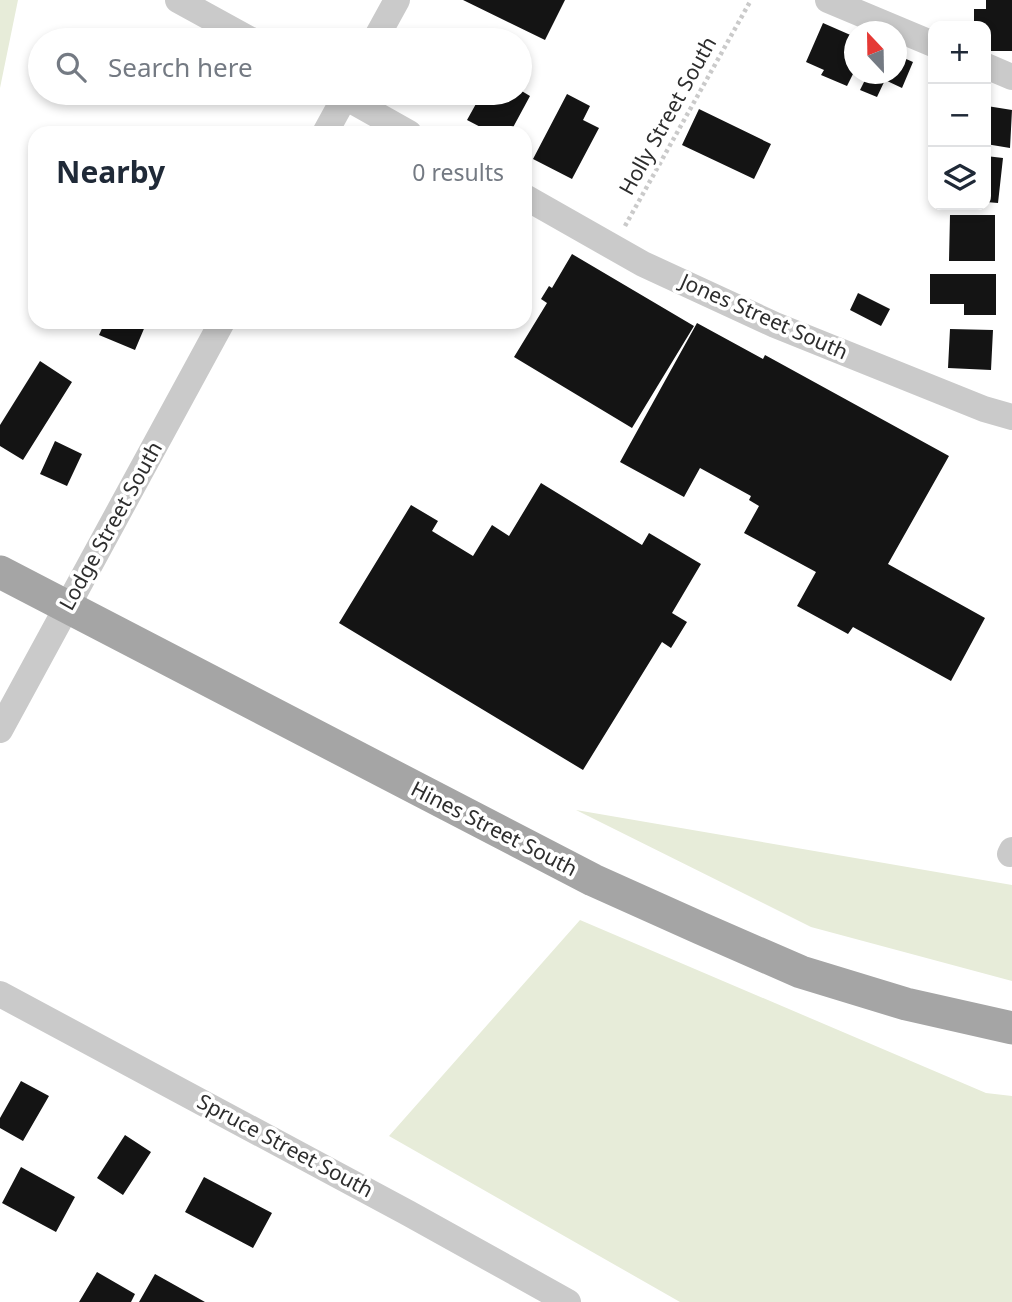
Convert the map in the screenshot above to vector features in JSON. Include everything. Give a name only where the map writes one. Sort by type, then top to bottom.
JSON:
[{"type":"main road","name":"Hines Street South","points":[[0,572],[593,880],[688,923],[801,972],[906,1003],[1012,1028]]},
{"type":"street","points":[[178,0],[229,28]]},
{"type":"street","points":[[382,28],[397,0]]},
{"type":"street","points":[[828,0],[928,42]]},
{"type":"street","points":[[991,68],[1012,77]]},
{"type":"street","points":[[328,126],[338,105]]},
{"type":"street","points":[[362,105],[398,126]]},
{"type":"street","name":"Jones Street South","points":[[532,201],[612,248],[775,325],[984,409],[1012,417]]},
{"type":"street","name":"Lodge Street South","points":[[0,730],[218,329]]},
{"type":"street","name":"Spruce Street South","points":[[0,994],[568,1302]]},
{"type":"path","name":"Holly Street South","points":[[612,248],[751,0]]},
{"type":"green space","points":[[0,0],[18,0],[0,88]]},
{"type":"green space","points":[[576,810],[1012,885],[1012,981],[811,927]]},
{"type":"green space","points":[[580,920],[986,1093],[1012,1096],[1012,1302],[680,1302],[389,1136]]},
{"type":"building","points":[[463,0],[565,0],[545,40],[532,34],[532,28],[520,28]]},
{"type":"building","points":[[986,0],[1012,0],[1012,51],[991,51],[991,21],[974,21],[974,9],[986,9]]},
{"type":"building","points":[[823,23],[844,32],[844,84],[848,84],[847,86],[821,75],[824,70],[806,62]]},
{"type":"building","points":[[907,59],[913,62],[907,76]]},
{"type":"building","points":[[863,84],[883,84],[877,97],[860,90]]},
{"type":"building","points":[[567,94],[590,106],[583,120],[599,128],[572,179],[533,159]]},
{"type":"building","points":[[475,105],[525,105],[514,126],[479,126],[467,120]]},
{"type":"building","points":[[991,107],[1012,110],[1010,148],[991,145]]},
{"type":"building","points":[[699,109],[771,144],[754,179],[682,145]]},
{"type":"building","points":[[991,157],[1003,158],[998,203],[991,202]]},
{"type":"building","points":[[950,215],[995,215],[995,261],[949,261]]},
{"type":"building","points":[[572,254],[694,326],[632,428],[514,357],[547,303],[541,299],[549,286],[552,288]]},
{"type":"building","points":[[930,274],[996,274],[996,315],[964,315],[964,304],[930,304]]},
{"type":"building","points":[[858,293],[890,309],[881,326],[850,310]]},
{"type":"building","points":[[697,323],[763,359],[765,355],[949,456],[888,564],[985,618],[951,681],[853,627],[848,634],[797,606],[816,572],[744,533],[759,506],[749,500],[751,496],[700,468],[684,497],[620,462]]},
{"type":"building","points":[[102,329],[144,329],[135,350],[99,335]]},
{"type":"building","points":[[950,329],[993,330],[991,370],[948,368]]},
{"type":"building","points":[[40,361],[72,382],[23,460],[0,446],[0,425]]},
{"type":"building","points":[[55,441],[82,454],[67,486],[40,474]]},
{"type":"building","points":[[541,483],[642,545],[649,533],[701,564],[672,613],[687,622],[671,648],[662,642],[583,770],[339,623],[411,505],[438,521],[432,531],[473,556],[492,525],[509,536]]},
{"type":"building","points":[[21,1081],[49,1096],[23,1141],[0,1128],[0,1118]]},
{"type":"building","points":[[125,1135],[151,1152],[123,1195],[97,1178]]},
{"type":"building","points":[[21,1167],[75,1197],[56,1232],[2,1203]]},
{"type":"building","points":[[204,1177],[272,1213],[253,1248],[185,1212]]},
{"type":"building","points":[[97,1272],[135,1294],[131,1302],[79,1302]]},
{"type":"building","points":[[155,1274],[205,1302],[139,1302]]}]
